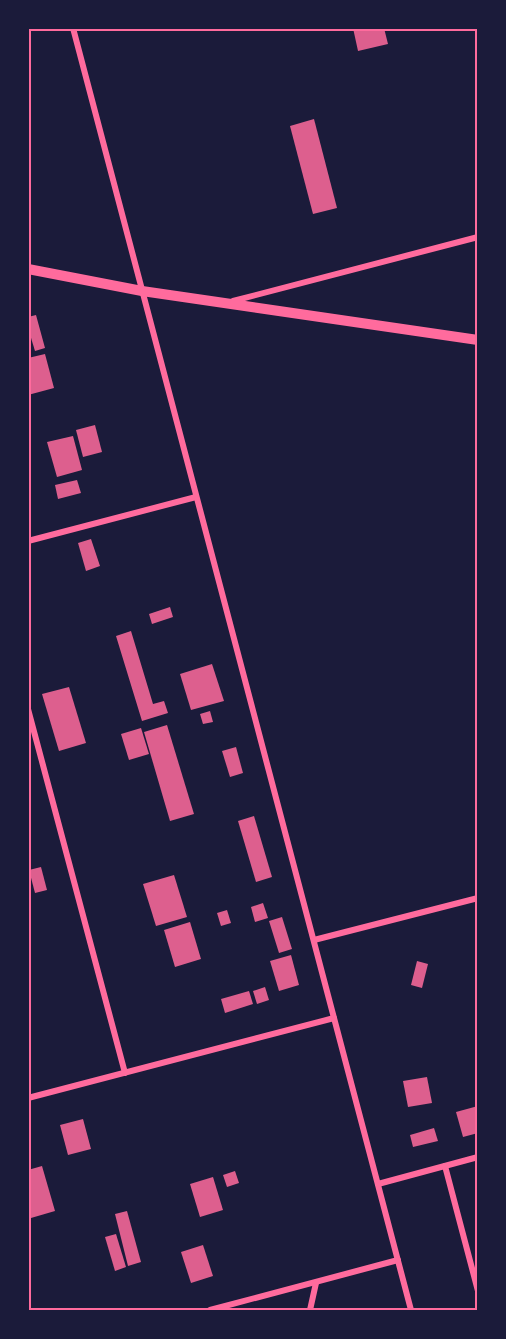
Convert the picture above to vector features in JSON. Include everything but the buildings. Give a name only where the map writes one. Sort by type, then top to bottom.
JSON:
[{"type":"street","points":[[73,28],[411,1311]]},
{"type":"street","points":[[224,304],[477,237]]},
{"type":"street","points":[[28,269],[224,304],[477,340]]},
{"type":"street","points":[[28,541],[196,497]]},
{"type":"street","points":[[28,709],[125,1073]]},
{"type":"street","points":[[314,940],[477,898]]},
{"type":"street","points":[[28,1098],[334,1018]]},
{"type":"street","points":[[378,1184],[477,1157]]},
{"type":"street","points":[[445,1166],[477,1291]]},
{"type":"street","points":[[210,1311],[398,1260]]},
{"type":"street","points":[[310,1311],[316,1283]]}]
